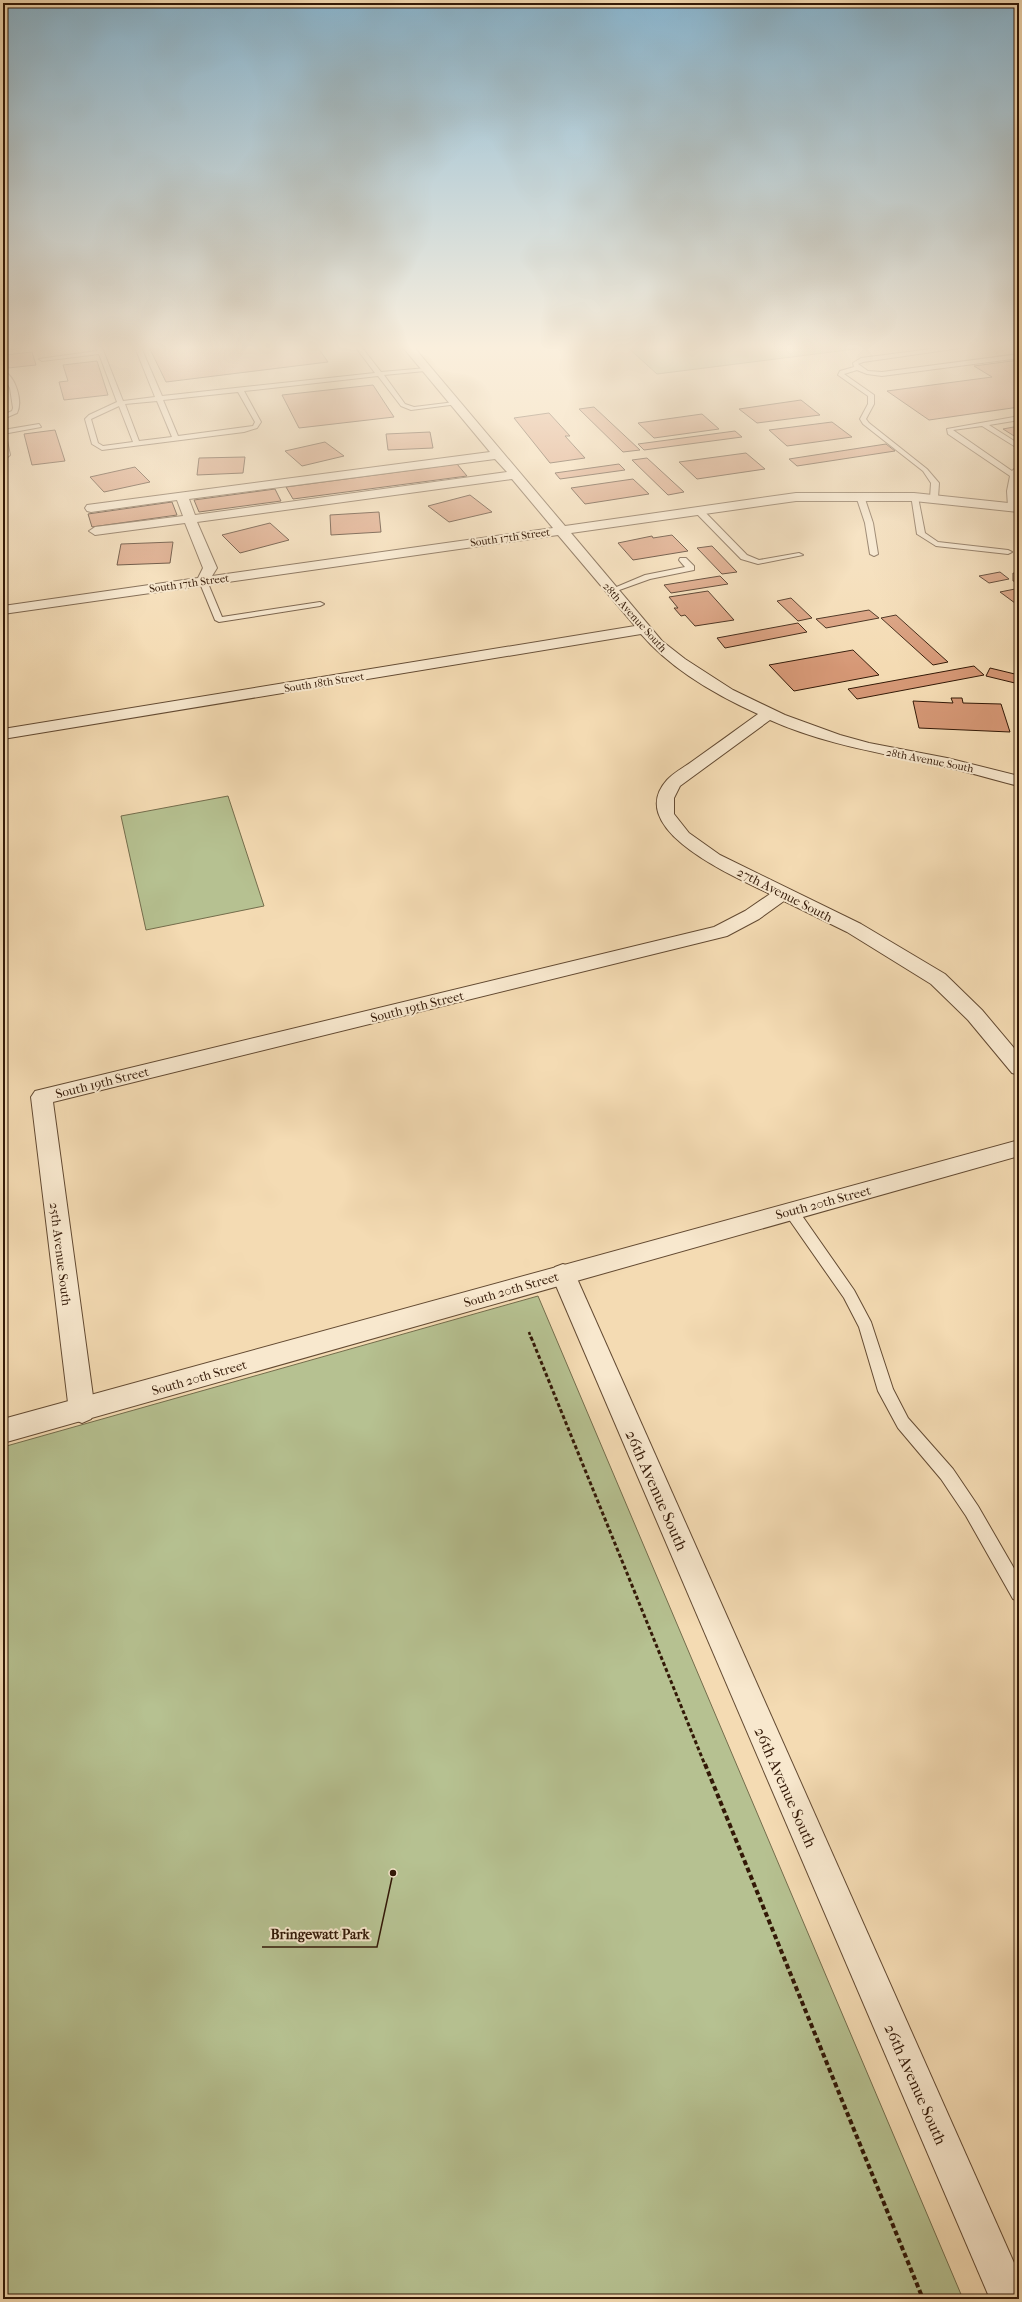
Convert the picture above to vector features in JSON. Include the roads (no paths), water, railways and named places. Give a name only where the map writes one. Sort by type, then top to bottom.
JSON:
[{"type":"street","name":"28th Avenue South","points":[[495,452],[657,644],[682,666],[717,688],[768,714],[863,746],[979,769],[1019,781]]},
{"type":"street","points":[[90,508],[497,455]]},
{"type":"street","points":[[95,532],[514,475]]},
{"type":"street","points":[[182,496],[210,568],[203,581]]},
{"type":"street","name":"South 17th Street","points":[[3,610],[796,497],[860,496],[934,498],[1016,508]]},
{"type":"street","name":"South 18th Street","points":[[3,734],[644,629]]},
{"type":"street","name":"27th Avenue South","points":[[768,714],[673,783],[666,798],[666,814],[683,837],[714,858],[854,928],[938,979],[975,1015],[1019,1068]]},
{"type":"street","name":"South 19th Street","points":[[42,1097],[713,934],[752,915],[783,893]]},
{"type":"street","name":"25th Avenue South","points":[[42,1097],[82,1411]]},
{"type":"street","name":"South 20th Street","points":[[3,1431],[82,1411],[563,1274],[791,1211],[1017,1152]]},
{"type":"street","name":"26th Avenue South","points":[[563,1274],[1012,2291]]},
{"type":"lane","points":[[902,452],[925,470],[935,483],[934,498]]},
{"type":"lane","points":[[979,452],[1012,474]]},
{"type":"lane","points":[[1016,508],[1009,496],[1012,474],[1019,467]]},
{"type":"lane","points":[[860,496],[869,523],[874,554]]},
{"type":"lane","points":[[914,497],[921,534],[936,544],[1008,552]]},
{"type":"lane","points":[[698,510],[744,557],[758,562],[799,555]]},
{"type":"lane","points":[[611,591],[653,576],[691,568],[683,560]]},
{"type":"lane","points":[[203,581],[219,620],[320,604]]},
{"type":"lane","points":[[791,1211],[848,1294],[866,1326],[886,1391],[903,1424],[947,1474],[972,1511],[1019,1593]]},
{"type":"place","name":"Bringewatt Park","points":[[393,1873]]}]
